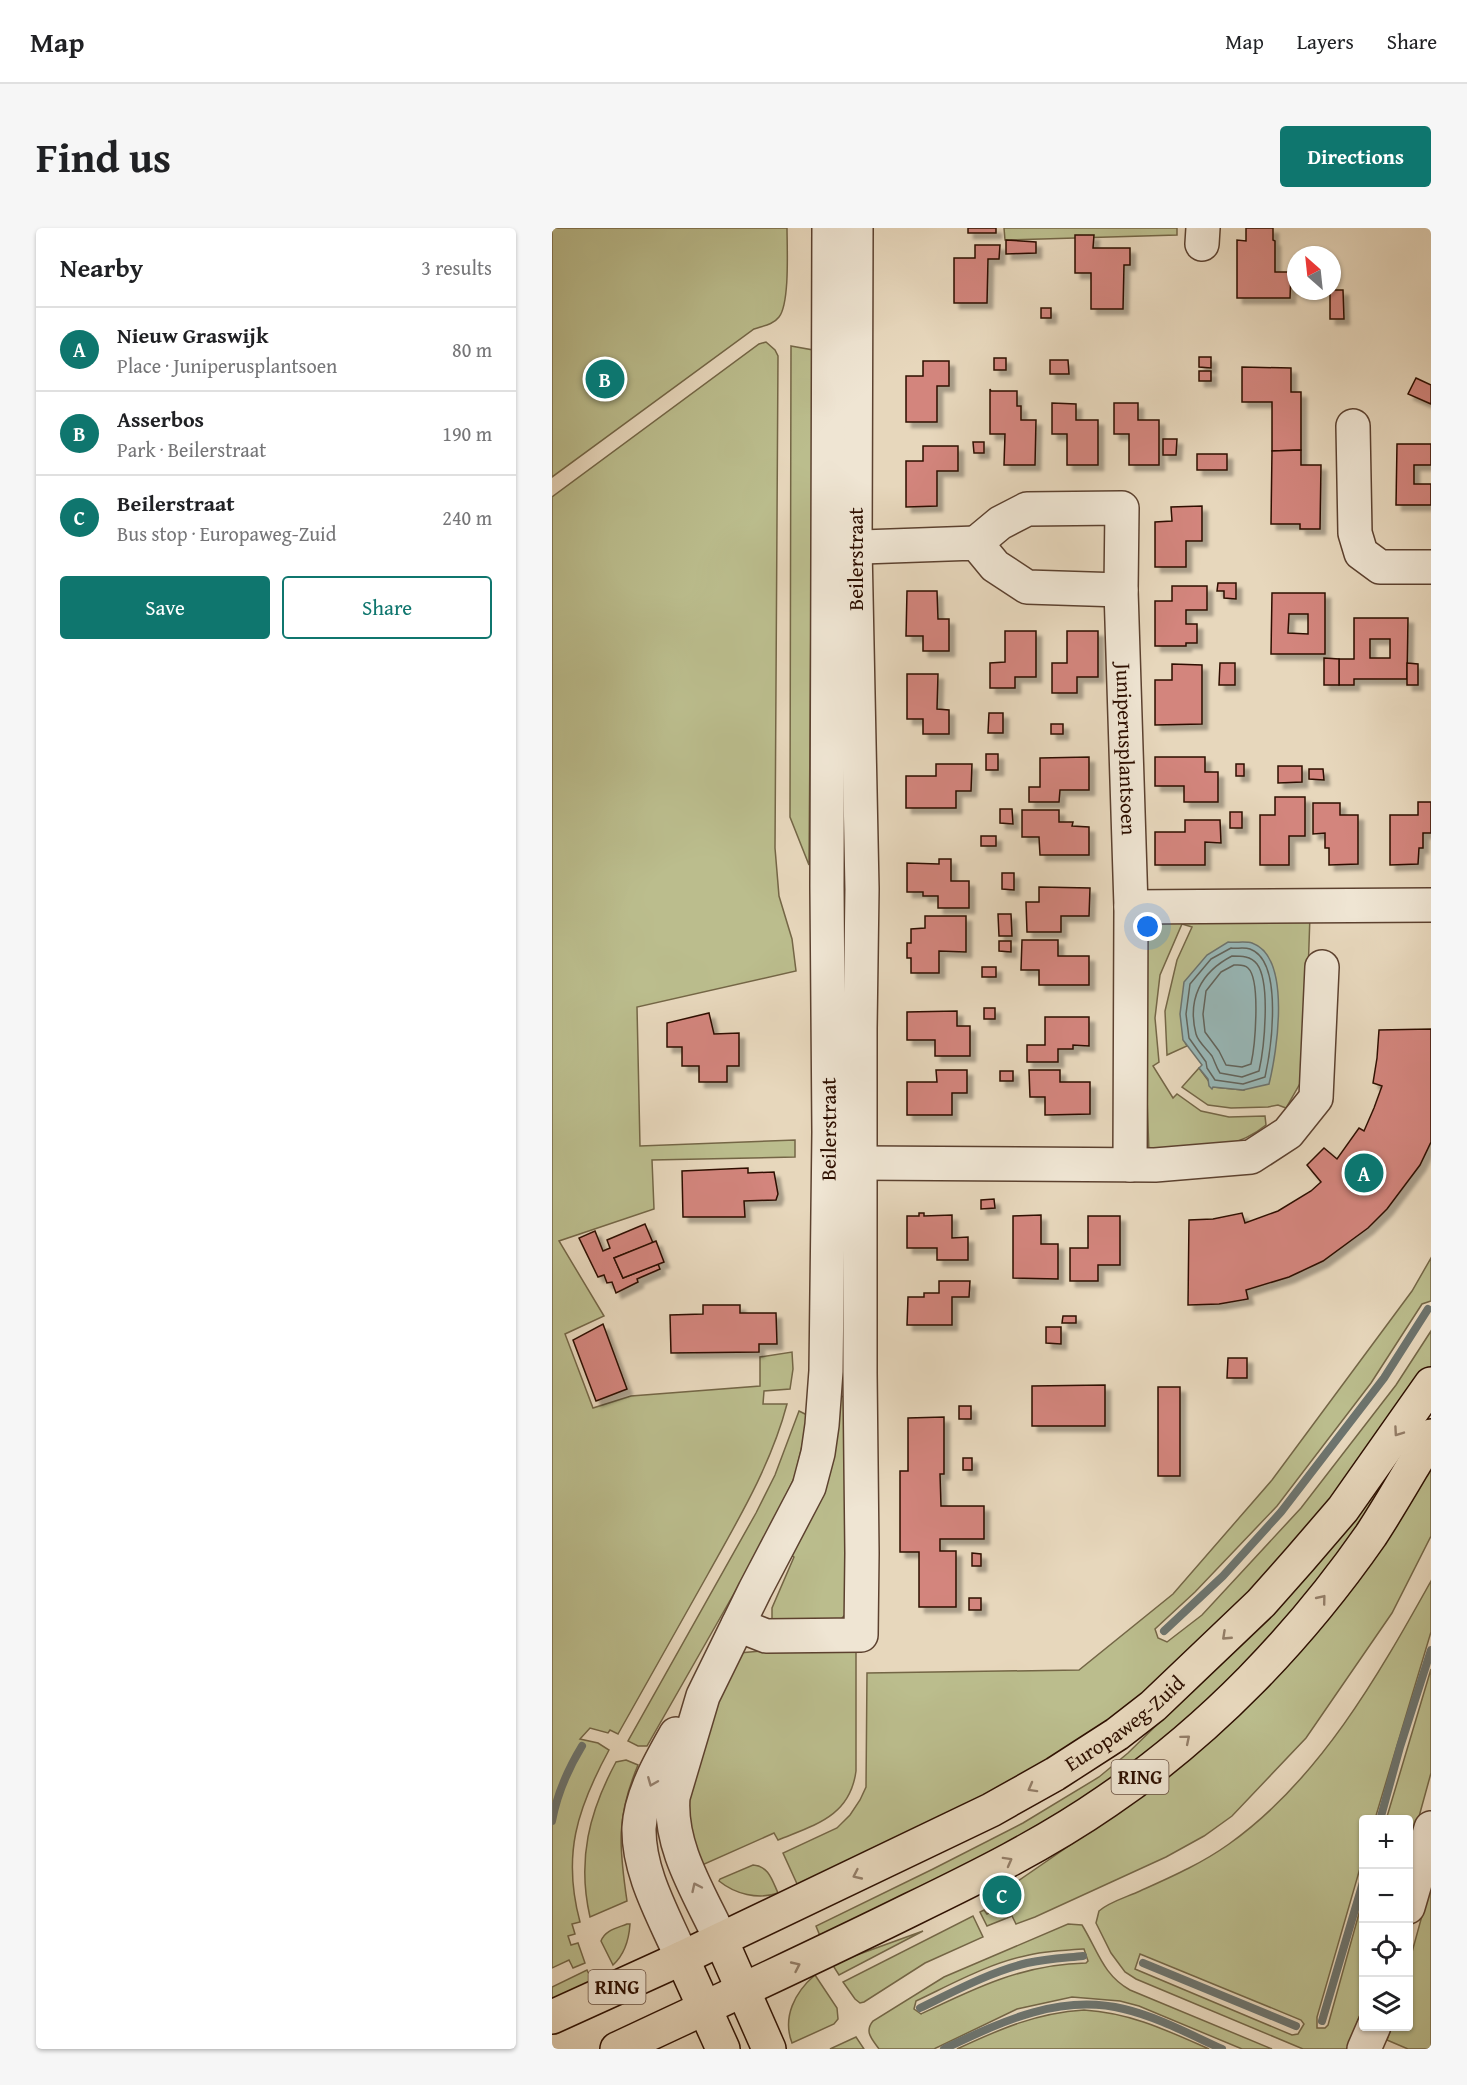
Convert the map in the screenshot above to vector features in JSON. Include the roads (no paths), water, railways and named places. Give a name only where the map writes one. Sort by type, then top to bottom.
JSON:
[{"type":"main road","name":"Europaweg-Zuid","points":[[552,2017],[721,1940],[992,1810],[1055,1774],[1117,1734],[1153,1707],[1261,1603],[1343,1509],[1431,1384]]},
{"type":"main road","name":"RING","points":[[617,2049],[967,1883],[1025,1852],[1109,1800],[1175,1750],[1248,1683],[1300,1627],[1371,1533],[1431,1437]]},
{"type":"main road","points":[[721,1940],[769,2049]]},
{"type":"main road","points":[[682,1958],[723,2049]]},
{"type":"street","name":"Beilerstraat","points":[[682,1958],[642,1860],[639,1826],[644,1803],[660,1762],[678,1731],[703,1696],[809,1487],[818,1453],[825,1371],[829,1132],[827,887],[842,548],[842,340],[829,228]]},
{"type":"street","name":"Beilerstraat","points":[[842,340],[856,228]]},
{"type":"street","points":[[1353,426],[1355,533],[1361,553],[1380,567],[1431,567]]},
{"type":"street","name":"Juniperusplantsoen","points":[[976,543],[1000,523],[1027,509],[1122,508],[1121,590],[1131,907],[1130,1165]]},
{"type":"street","points":[[842,548],[976,543],[995,566],[1027,587],[1121,590]]},
{"type":"street","name":"Beilerstraat","points":[[738,1625],[766,1636],[861,1635],[862,889],[842,548]]},
{"type":"street","points":[[827,887],[862,889]]},
{"type":"street","points":[[1131,907],[1431,904]]},
{"type":"street","points":[[860,1163],[1155,1165],[1251,1156],[1288,1133],[1316,1098],[1322,967]]},
{"type":"street","points":[[825,1371],[860,1373]]},
{"type":"street","name":"Beilerstraat","points":[[703,1696],[673,1797],[673,1818],[676,1840],[681,1853],[721,1940]]},
{"type":"street","points":[[1413,1890],[1431,1828]]},
{"type":"street","points":[[1364,2049],[1372,2031]]},
{"type":"water","points":[[1228,942],[1252,943],[1265,952],[1273,966],[1277,985],[1278,1029],[1269,1084],[1243,1090],[1213,1087],[1212,1089],[1209,1086],[1208,1079],[1199,1068],[1202,1065],[1183,1040],[1180,1014],[1184,982],[1207,955]]},
{"type":"waterway","points":[[1164,1631],[1223,1576],[1281,1512],[1384,1378],[1428,1309]]},
{"type":"waterway","points":[[1381,1815],[1431,1650]]},
{"type":"waterway","points":[[552,1821],[564,1782],[582,1746]]},
{"type":"waterway","points":[[1322,2021],[1359,1896]]},
{"type":"waterway","points":[[920,2008],[1000,1971],[1041,1960],[1083,1956]]},
{"type":"waterway","points":[[1143,1963],[1296,2026]]},
{"type":"waterway","points":[[944,2049],[1009,2020],[1031,2013],[1077,2005],[1100,2005],[1137,2012],[1222,2049]]},
{"type":"place","name":"Asserbos","points":[[605,379]]},
{"type":"place","name":"Nieuw Graswijk","points":[[1364,1173]]},
{"type":"place","name":"Beilerstraat","points":[[1002,1895]]}]
